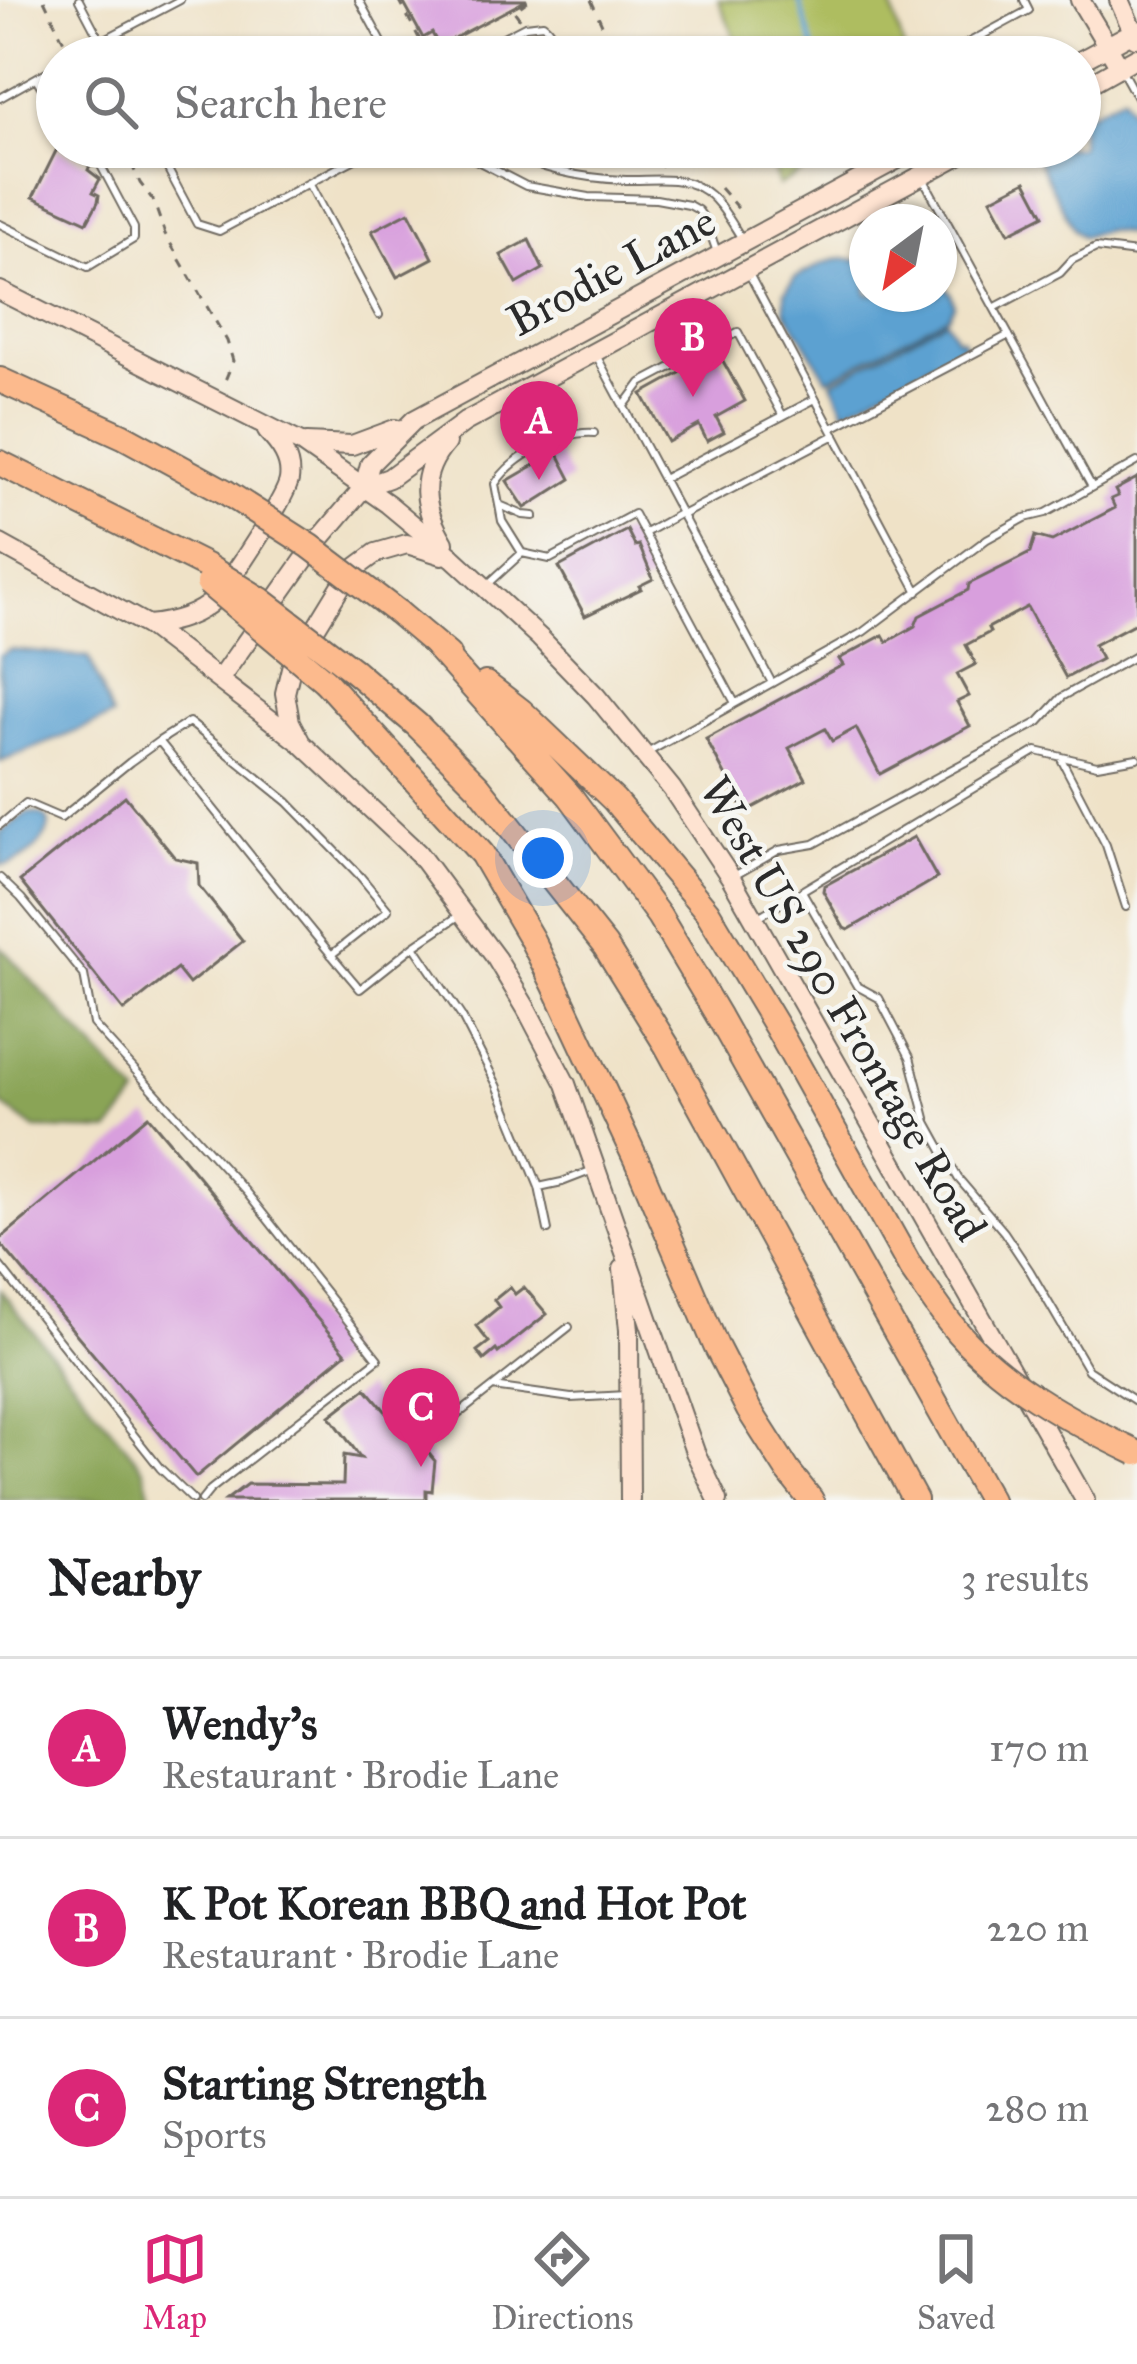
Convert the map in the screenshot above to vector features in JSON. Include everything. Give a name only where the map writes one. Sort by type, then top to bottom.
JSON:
[{"type":"highway","points":[[0,380],[123,436],[224,491],[310,547],[521,711],[614,800],[707,911],[911,1268],[952,1326],[1005,1375],[1077,1425],[1137,1453]]},
{"type":"highway","points":[[0,463],[206,566],[261,601],[418,725],[478,786],[605,946],[667,1046],[916,1500]]},
{"type":"highway","points":[[154,540],[325,681],[482,854],[555,986],[749,1410],[811,1500]]},
{"type":"highway","points":[[436,646],[570,796],[659,916],[990,1500]]},
{"type":"main road","points":[[1080,0],[1107,46]]},
{"type":"main road","points":[[1119,0],[1133,47]]},
{"type":"main road","points":[[1107,46],[1133,47]]},
{"type":"main road","points":[[1101,49],[1133,47]]},
{"type":"main road","points":[[1101,72],[1133,47]]},
{"type":"main road","name":"Brodie Lane","points":[[219,680],[314,546],[364,487],[370,464],[414,420],[881,168]]},
{"type":"main road","name":"Brodie Lane","points":[[364,487],[389,478],[464,422],[936,168]]},
{"type":"main road","points":[[746,270],[748,257],[810,219],[833,194]]},
{"type":"main road","name":"West US 290 Frontage Road","points":[[0,291],[301,443],[453,558],[596,696],[672,789],[731,878],[1085,1500]]},
{"type":"main road","points":[[147,625],[193,614],[215,598],[281,501],[290,477],[284,450],[255,418]]},
{"type":"main road","points":[[301,443],[352,445],[414,420]]},
{"type":"main road","points":[[453,558],[432,523],[427,477],[438,453],[464,422]]},
{"type":"main road","points":[[0,544],[147,625],[301,743],[418,853],[506,975],[566,1084],[694,1452],[718,1500]]},
{"type":"main road","points":[[301,743],[290,722],[285,693],[291,668],[349,573],[376,553],[407,544],[453,558]]},
{"type":"main road","points":[[619,1234],[629,1330],[630,1500]]},
{"type":"main road","points":[[1067,1471],[1101,1500]]},
{"type":"lane","points":[[79,0],[98,36]]},
{"type":"lane","points":[[112,36],[180,0]]},
{"type":"lane","points":[[359,0],[379,36]]},
{"type":"lane","points":[[981,36],[1029,10],[1024,0]]},
{"type":"lane","points":[[505,36],[543,24],[553,36]]},
{"type":"lane","points":[[1133,47],[1137,98]]},
{"type":"lane","points":[[0,98],[36,78]]},
{"type":"lane","points":[[0,224],[88,267],[134,238],[134,228],[102,168]]},
{"type":"lane","points":[[167,168],[197,224],[219,231],[338,168]]},
{"type":"lane","points":[[491,168],[526,186],[689,205],[706,221],[718,256]]},
{"type":"lane","points":[[545,168],[578,177],[676,179],[704,189],[744,242]]},
{"type":"lane","points":[[922,176],[1093,488]]},
{"type":"lane","points":[[309,183],[380,315]]},
{"type":"lane","points":[[994,308],[1096,248],[1137,253]]},
{"type":"lane","points":[[746,270],[918,592]]},
{"type":"lane","points":[[624,406],[641,383],[738,332],[783,416]]},
{"type":"lane","points":[[644,533],[1009,335]]},
{"type":"lane","points":[[595,352],[772,683]]},
{"type":"lane","points":[[663,479],[815,399]]},
{"type":"lane","points":[[594,433],[580,432],[547,444],[503,472],[495,484],[502,521],[522,553],[550,559],[634,514],[736,703]]},
{"type":"lane","points":[[644,754],[863,632],[987,539],[1025,518],[1046,513],[1137,462]]},
{"type":"lane","points":[[499,504],[534,516]]},
{"type":"lane","points":[[485,588],[522,553]]},
{"type":"lane","points":[[731,878],[779,850],[814,844],[1018,734],[1039,722],[1062,697],[1137,655]]},
{"type":"lane","points":[[0,825],[26,803],[61,818],[189,722],[288,802],[388,910],[331,956]]},
{"type":"lane","points":[[159,742],[360,989],[463,913]]},
{"type":"lane","points":[[755,920],[1036,751],[1097,764],[1137,758]]},
{"type":"lane","points":[[1059,756],[1106,845],[1126,907]]},
{"type":"lane","points":[[0,878],[84,975],[93,1024],[246,1192],[378,1359],[202,1500]]},
{"type":"lane","points":[[802,891],[857,986],[879,998],[910,1058],[927,1122],[958,1178],[1004,1232],[1088,1370],[1137,1402]]},
{"type":"lane","points":[[414,946],[472,1036],[496,1085],[539,1186],[548,1230]]},
{"type":"lane","points":[[539,1186],[596,1168]]},
{"type":"lane","points":[[0,1266],[160,1468],[193,1500]]},
{"type":"lane","points":[[437,1431],[569,1327]]},
{"type":"lane","points":[[493,1387],[571,1398],[631,1395]]},
{"type":"path","points":[[44,0],[61,36]]},
{"type":"path","points":[[399,0],[418,36]]},
{"type":"path","points":[[525,26],[514,10],[529,0]]},
{"type":"path","points":[[591,0],[603,36]]},
{"type":"path","points":[[133,168],[227,341],[233,361],[223,385]]},
{"type":"path","points":[[670,168],[677,169]]},
{"type":"green space","points":[[718,0],[890,0],[900,36],[734,36]]},
{"type":"green space","points":[[773,168],[810,168],[778,186]]},
{"type":"green space","points":[[0,946],[138,1096],[110,1131],[35,1129],[0,1103]]},
{"type":"green space","points":[[0,1290],[144,1469],[152,1500],[0,1500]]},
{"type":"water","points":[[1123,95],[1137,121],[1137,236],[1107,230],[1082,237],[1042,168],[1101,168],[1101,107]]},
{"type":"water","points":[[849,259],[849,312],[950,312],[827,378],[785,310],[785,292],[795,278],[824,263]]},
{"type":"water","points":[[946,320],[965,345],[845,411],[832,382]]},
{"type":"water","points":[[10,650],[89,657],[112,717],[0,762],[0,655]]},
{"type":"water","points":[[27,813],[48,821],[43,839],[24,857],[1,865],[0,833]]},
{"type":"building","points":[[402,0],[527,0],[458,36],[422,36]]},
{"type":"building","points":[[48,168],[89,168],[100,179],[93,192],[99,195],[98,202],[87,222],[33,197]]},
{"type":"building","points":[[1026,181],[1044,215],[1009,233],[991,199]]},
{"type":"building","points":[[409,212],[433,258],[397,277],[372,231]]},
{"type":"building","points":[[529,240],[543,269],[517,284],[501,255]]},
{"type":"building","points":[[718,352],[745,401],[716,417],[724,432],[707,441],[699,425],[668,442],[642,394]]},
{"type":"building","points":[[557,452],[571,479],[525,508],[507,481]]},
{"type":"building","points":[[1137,478],[1137,622],[1094,645],[1101,659],[1066,678],[1027,607],[966,645],[976,664],[957,674],[969,696],[957,702],[970,726],[880,774],[856,728],[832,741],[825,729],[789,748],[806,779],[745,812],[706,739],[843,665],[839,659],[883,635],[887,642],[915,626],[919,616],[968,590],[969,584],[1030,553],[1035,536],[1052,541],[1115,508],[1111,499],[1118,496],[1115,490]]},
{"type":"building","points":[[627,530],[653,579],[585,616],[559,567]]},
{"type":"building","points":[[125,796],[175,858],[198,863],[199,886],[243,941],[189,984],[177,969],[124,1011],[20,881]]},
{"type":"building","points":[[914,837],[937,878],[848,930],[844,928],[824,886]]},
{"type":"building","points":[[148,1116],[346,1353],[196,1477],[0,1243]]},
{"type":"building","points":[[510,1287],[515,1294],[524,1287],[547,1314],[484,1360],[477,1351],[489,1342],[476,1326],[499,1307],[494,1300]]},
{"type":"building","points":[[366,1388],[412,1443],[416,1438],[435,1461],[432,1491],[426,1490],[426,1500],[226,1500],[247,1484],[343,1485],[344,1455],[361,1458],[330,1416]]},
{"type":"waterway","points":[[799,0],[810,36]]},
{"type":"place","name":"K Pot Korean BBQ and Hot Pot","points":[[693,397]]},
{"type":"place","name":"Wendy's","points":[[539,480]]},
{"type":"place","name":"Starting Strength","points":[[421,1467]]}]
